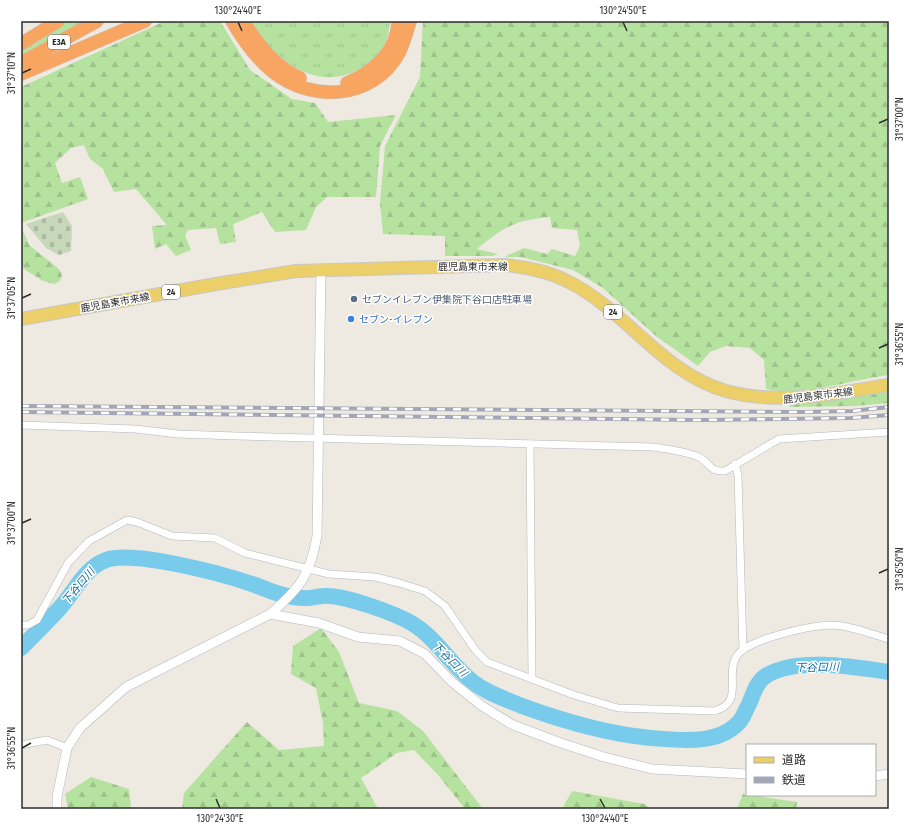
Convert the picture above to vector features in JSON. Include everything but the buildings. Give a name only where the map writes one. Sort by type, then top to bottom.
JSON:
[{"type":"highway","points":[[21,44],[58,21]]},
{"type":"highway","name":"E3A","points":[[21,63],[96,21]]},
{"type":"highway","points":[[21,74],[145,21]]},
{"type":"highway","points":[[232,21],[245,43],[273,72],[288,82],[308,90],[328,93],[348,92],[370,83],[386,70],[398,54],[410,21]]},
{"type":"highway","points":[[243,21],[271,58],[290,73],[310,82],[327,85],[345,83],[360,78],[374,68],[394,42],[398,21]]},
{"type":"main road","name":"鹿児島東市来線","points":[[21,319],[296,271],[474,264],[506,265],[538,270],[567,280],[588,293],[677,366],[700,380],[725,391],[781,400],[889,385]]},
{"type":"street","points":[[57,809],[57,797],[67,748],[80,728],[126,686],[270,614],[292,595],[310,568],[317,536],[320,438],[321,269]]},
{"type":"street","points":[[21,425],[135,429],[215,435],[652,447],[681,451],[701,458],[711,470],[719,472],[725,471],[779,439],[889,432]]},
{"type":"street","points":[[530,444],[532,679]]},
{"type":"street","points":[[735,464],[738,475],[743,650]]},
{"type":"street","points":[[21,625],[28,625],[37,620],[68,563],[89,541],[127,520],[137,522],[172,536],[215,538],[245,553],[310,568],[329,574],[393,581],[425,591],[445,606],[476,651],[488,662],[574,695],[618,708],[714,711],[722,709],[728,704],[731,696],[734,662],[736,656],[743,650],[770,636],[830,625],[889,639]]},
{"type":"street","points":[[270,614],[319,623],[358,637],[400,641],[425,654],[452,682],[482,706],[513,725],[561,743],[604,757],[652,769],[746,774]]},
{"type":"street","points":[[21,745],[47,740],[67,748]]},
{"type":"street","points":[[876,776],[889,774]]},
{"type":"green space","points":[[64,21],[83,21],[21,56],[21,49]]},
{"type":"green space","points":[[165,21],[220,21],[250,70],[292,99],[315,103],[328,122],[396,115],[380,146],[376,197],[327,197],[316,207],[306,230],[275,232],[262,212],[233,224],[236,242],[220,244],[216,228],[188,230],[185,235],[191,250],[176,256],[166,244],[155,249],[152,226],[167,225],[136,189],[114,192],[103,169],[90,159],[84,145],[71,148],[55,163],[62,183],[80,177],[88,199],[21,223],[21,87]]},
{"type":"green space","points":[[251,21],[390,21],[387,39],[382,49],[375,57],[358,70],[349,74],[338,77],[328,77],[307,73],[297,69],[287,62],[270,47],[256,30]]},
{"type":"green space","points":[[423,21],[889,21],[889,375],[810,390],[779,391],[766,389],[764,360],[750,348],[726,346],[710,352],[698,366],[656,336],[603,288],[573,270],[521,257],[504,257],[524,248],[547,254],[552,249],[575,256],[580,246],[577,230],[552,228],[550,217],[528,220],[510,226],[477,249],[498,254],[493,256],[445,256],[445,236],[383,234],[380,203],[385,146],[420,77]]},
{"type":"green space","points":[[63,212],[72,226],[71,251],[59,255],[46,248],[26,224]]},
{"type":"green space","points":[[21,226],[29,245],[59,269],[62,275],[60,281],[54,284],[43,281],[21,267]]},
{"type":"green space","points":[[889,392],[889,403],[854,406],[789,407],[791,405]]},
{"type":"green space","points":[[321,628],[339,652],[359,703],[397,711],[423,731],[483,809],[465,809],[439,776],[414,750],[397,753],[361,778],[378,809],[182,809],[184,793],[247,722],[279,750],[324,746],[323,723],[316,688],[291,674],[293,646]]},
{"type":"green space","points":[[91,777],[129,789],[131,809],[68,809],[65,794]]},
{"type":"green space","points":[[572,791],[644,804],[652,809],[562,809]]},
{"type":"green space","points":[[743,794],[746,794],[746,796],[756,796],[797,802],[796,809],[737,809]]},
{"type":"waterway","name":"下谷口川","points":[[21,648],[59,609],[80,581],[98,564],[106,560],[136,558],[178,564],[200,569],[296,598],[325,596],[359,602],[413,624],[429,637],[465,675],[478,686],[490,693],[569,722],[635,736],[662,739],[698,740],[721,734],[731,729],[743,717],[760,681],[767,675],[780,669],[794,666],[827,665],[889,672]]},
{"type":"railway","points":[[21,406],[804,412],[852,411],[889,407]]},
{"type":"railway","points":[[21,412],[699,420],[851,418],[889,415]]},
{"type":"place","name":"セブンイレブン伊集院下谷口店駐車場","points":[[354,299]]},
{"type":"place","name":"セブン-イレブン","points":[[351,319]]}]
